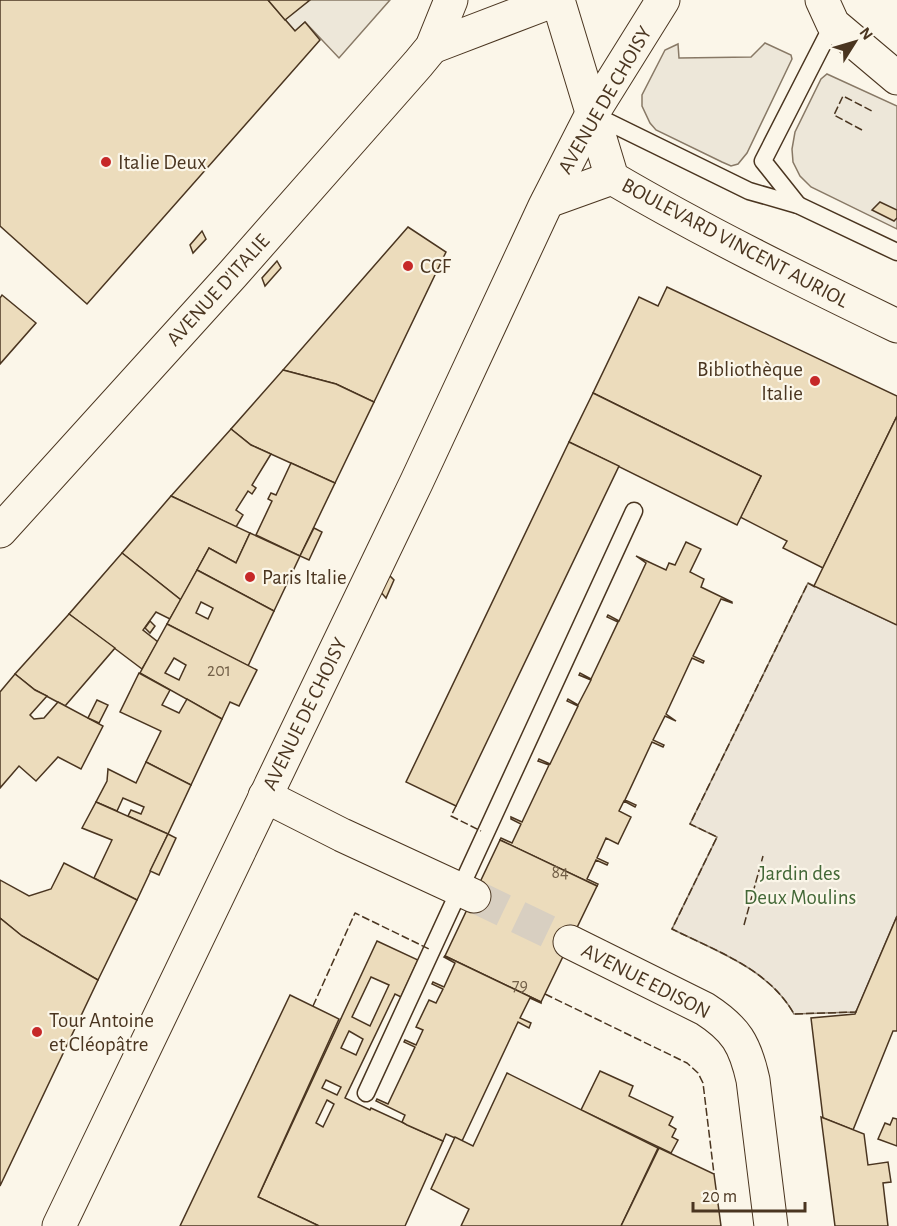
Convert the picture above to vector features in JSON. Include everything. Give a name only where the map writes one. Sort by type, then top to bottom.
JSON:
[{"type":"main road","name":"AVENUE D'ITALIE","points":[[0,531],[263,240],[432,47],[451,0]]},
{"type":"main road","name":"AVENUE D'ITALIE","points":[[432,47],[556,0]]},
{"type":"main road","name":"BOULEVARD VINCENT AURIOL","points":[[556,0],[612,178],[670,212],[793,276],[897,326]]},
{"type":"main road","name":"AVENUE DE CHOISY","points":[[59,1226],[422,470],[548,201],[592,114],[663,0]]},
{"type":"main road","points":[[827,12],[897,78]]},
{"type":"main road","name":"AVENUE DE CHOISY","points":[[548,201],[612,178]]},
{"type":"main road","points":[[265,796],[342,835],[467,892]]},
{"type":"main road","name":"AVENUE EDISON","points":[[570,942],[705,1009],[725,1022],[738,1038],[753,1080],[771,1226]]},
{"type":"lane","points":[[798,205],[763,161],[827,12]]},
{"type":"lane","points":[[592,114],[749,191],[798,205],[897,252]]},
{"type":"lane","points":[[366,1093],[467,892],[634,511]]},
{"type":"green space","name":"Jardin des Deux Moulins","points":[[808,583],[897,625],[897,916],[856,1012],[794,1014],[771,985],[756,973],[672,929],[717,837],[690,824]]},
{"type":"shaded area","points":[[268,0],[390,0],[339,58],[305,22],[295,31]]},
{"type":"shaded area","points":[[765,43],[791,55],[792,59],[747,153],[738,164],[731,166],[722,162],[656,130],[650,123],[642,106],[642,95],[665,50],[678,44],[679,58],[751,57]]},
{"type":"shaded area","points":[[827,74],[897,106],[897,229],[811,187],[800,176],[793,162],[792,149],[795,132],[821,79]]},
{"type":"building","name":"Italie Deux","points":[[0,0],[268,0],[295,31],[305,22],[320,40],[87,304],[0,226]]},
{"type":"building","points":[[268,0],[310,0],[285,20]]},
{"type":"building","points":[[880,202],[897,210],[897,218],[894,221],[872,210]]},
{"type":"building","points":[[408,227],[446,252],[374,402],[336,384],[283,370]]},
{"type":"building","points":[[202,231],[206,239],[193,253],[190,245]]},
{"type":"building","points":[[277,261],[281,268],[265,286],[262,278]]},
{"type":"building","points":[[667,287],[897,396],[897,416],[823,568],[783,548],[787,541],[740,517],[761,476],[593,393],[639,297],[658,306]]},
{"type":"building","points":[[2,295],[36,323],[0,364],[0,298]]},
{"type":"building","points":[[283,370],[336,384],[374,402],[335,483],[251,445],[231,429]]},
{"type":"building","points":[[593,393],[761,476],[737,525],[569,442]]},
{"type":"building","points":[[897,416],[897,625],[814,586]]},
{"type":"building","points":[[231,429],[251,445],[271,454],[252,485],[256,488],[252,494],[248,491],[236,510],[243,515],[236,527],[171,496]]},
{"type":"building","points":[[569,442],[619,466],[456,806],[406,782]]},
{"type":"building","points":[[291,463],[335,483],[300,556],[256,535],[272,501],[268,499],[271,493],[276,495]]},
{"type":"building","points":[[171,496],[250,533],[236,563],[209,548],[181,600],[122,553]]},
{"type":"building","points":[[314,528],[322,532],[309,560],[300,556]]},
{"type":"building","name":"Paris Italie","points":[[250,533],[300,556],[274,611],[197,570],[209,548],[236,563]]},
{"type":"building","points":[[686,542],[701,549],[690,572],[704,579],[701,587],[732,603],[721,599],[693,656],[704,661],[703,663],[692,658],[666,714],[676,721],[665,716],[653,740],[664,745],[663,747],[652,742],[625,800],[636,805],[635,807],[624,801],[619,811],[631,817],[618,844],[606,838],[597,858],[608,863],[607,865],[596,860],[587,879],[598,884],[597,886],[500,840],[501,838],[512,843],[521,824],[511,817],[522,822],[549,765],[538,761],[539,759],[550,764],[578,706],[567,701],[568,699],[578,705],[591,680],[579,675],[580,673],[591,679],[618,622],[607,617],[608,615],[619,621],[646,563],[636,556],[666,570],[669,563],[675,565]]},
{"type":"building","points":[[122,553],[181,600],[170,619],[156,612],[143,630],[158,642],[142,669],[69,614]]},
{"type":"building","points":[[197,570],[274,611],[248,666],[167,624]],"holes":[[[201,602],[213,608],[208,619],[196,613]]]},
{"type":"building","points":[[387,573],[394,580],[386,598],[379,590]]},
{"type":"building","points":[[69,614],[115,648],[65,706],[35,690],[15,674]]},
{"type":"building","points":[[150,621],[155,626],[150,633],[145,628]]},
{"type":"building","points":[[167,624],[257,670],[239,706],[230,702],[222,719],[140,673]],"holes":[[[174,658],[186,665],[179,680],[165,673]]]},
{"type":"building","points":[[139,673],[170,690],[162,705],[179,713],[187,699],[222,719],[191,785],[146,762],[161,731],[120,712]]},
{"type":"building","points":[[15,674],[35,690],[47,696],[30,715],[34,719],[44,718],[58,702],[103,726],[81,769],[58,757],[36,781],[19,766],[0,788],[0,692]]},
{"type":"building","points":[[97,700],[108,705],[99,723],[88,718]]},
{"type":"building","points":[[146,762],[191,785],[168,834],[128,816],[131,810],[141,814],[144,807],[123,798],[117,811],[96,802],[107,781],[108,769],[136,783]]},
{"type":"building","points":[[96,802],[168,834],[137,900],[94,878],[112,840],[82,828]]},
{"type":"building","points":[[168,834],[176,838],[159,875],[150,871]]},
{"type":"building","points":[[500,840],[597,886],[541,1002],[445,956]]},
{"type":"building","points":[[64,863],[137,900],[98,980],[22,936],[0,918],[0,880],[29,896],[51,889]]},
{"type":"building","points":[[897,916],[897,1031],[893,1031],[853,1130],[823,1118],[811,1018],[855,1014]]},
{"type":"building","name":"Tour Antoine et Cléopâtre","points":[[0,918],[22,936],[98,980],[0,1186]]},
{"type":"building","points":[[377,941],[418,960],[401,997],[395,994],[345,1098],[443,1141],[405,1226],[319,1226],[258,1197]],"holes":[[[371,977],[389,985],[370,1026],[352,1017]],[[349,1031],[363,1039],[356,1055],[341,1048]],[[326,1080],[341,1087],[337,1095],[322,1088]],[[327,1100],[334,1104],[323,1127],[316,1123]]]},
{"type":"building","points":[[445,956],[541,1002],[530,998],[520,1018],[531,1023],[529,1028],[518,1022],[462,1141],[446,1134],[443,1141],[407,1125],[402,1122],[405,1115],[376,1101],[377,1099],[388,1104],[415,1047],[404,1042],[405,1040],[416,1045],[423,1030],[416,1027],[429,1000],[436,1003],[443,989],[432,984],[433,982],[444,987],[455,963]]},
{"type":"building","points":[[290,995],[339,1019],[258,1197],[319,1226],[180,1226]]},
{"type":"building","points":[[600,1071],[633,1086],[629,1096],[673,1117],[669,1125],[676,1129],[672,1137],[678,1140],[671,1153],[581,1110]]},
{"type":"building","points":[[507,1073],[658,1148],[621,1226],[461,1226],[469,1209],[431,1189],[455,1137],[473,1146]]},
{"type":"building","points":[[821,1117],[864,1134],[868,1165],[888,1162],[891,1182],[883,1183],[888,1226],[835,1226]]},
{"type":"building","points":[[893,1118],[897,1119],[897,1146],[878,1139],[885,1123],[890,1125]]},
{"type":"building","points":[[659,1148],[714,1174],[721,1226],[621,1226]]},
{"type":"tunnel","points":[[474,896],[570,942]]},
{"type":"fence","points":[[862,130],[834,115],[843,96],[872,111]]},
{"type":"fence","points":[[815,587],[808,583],[690,824],[717,837],[672,929],[756,973],[771,985],[794,1014],[856,1012],[857,1009]]},
{"type":"fence","points":[[456,806],[451,816],[481,831]]},
{"type":"fence","points":[[744,925],[763,856]]},
{"type":"fence","points":[[313,1006],[355,913],[429,949]]},
{"type":"fence","points":[[545,994],[687,1063],[698,1073],[703,1083],[714,1174]]},
{"type":"place","name":"Italie Deux","points":[[106,162]]},
{"type":"place","name":"CCF","points":[[408,266]]},
{"type":"place","name":"Bibliothèque Italie","points":[[815,381]]},
{"type":"place","name":"Paris Italie","points":[[250,577]]},
{"type":"place","name":"Tour Antoine et Cléopâtre","points":[[37,1032]]}]
